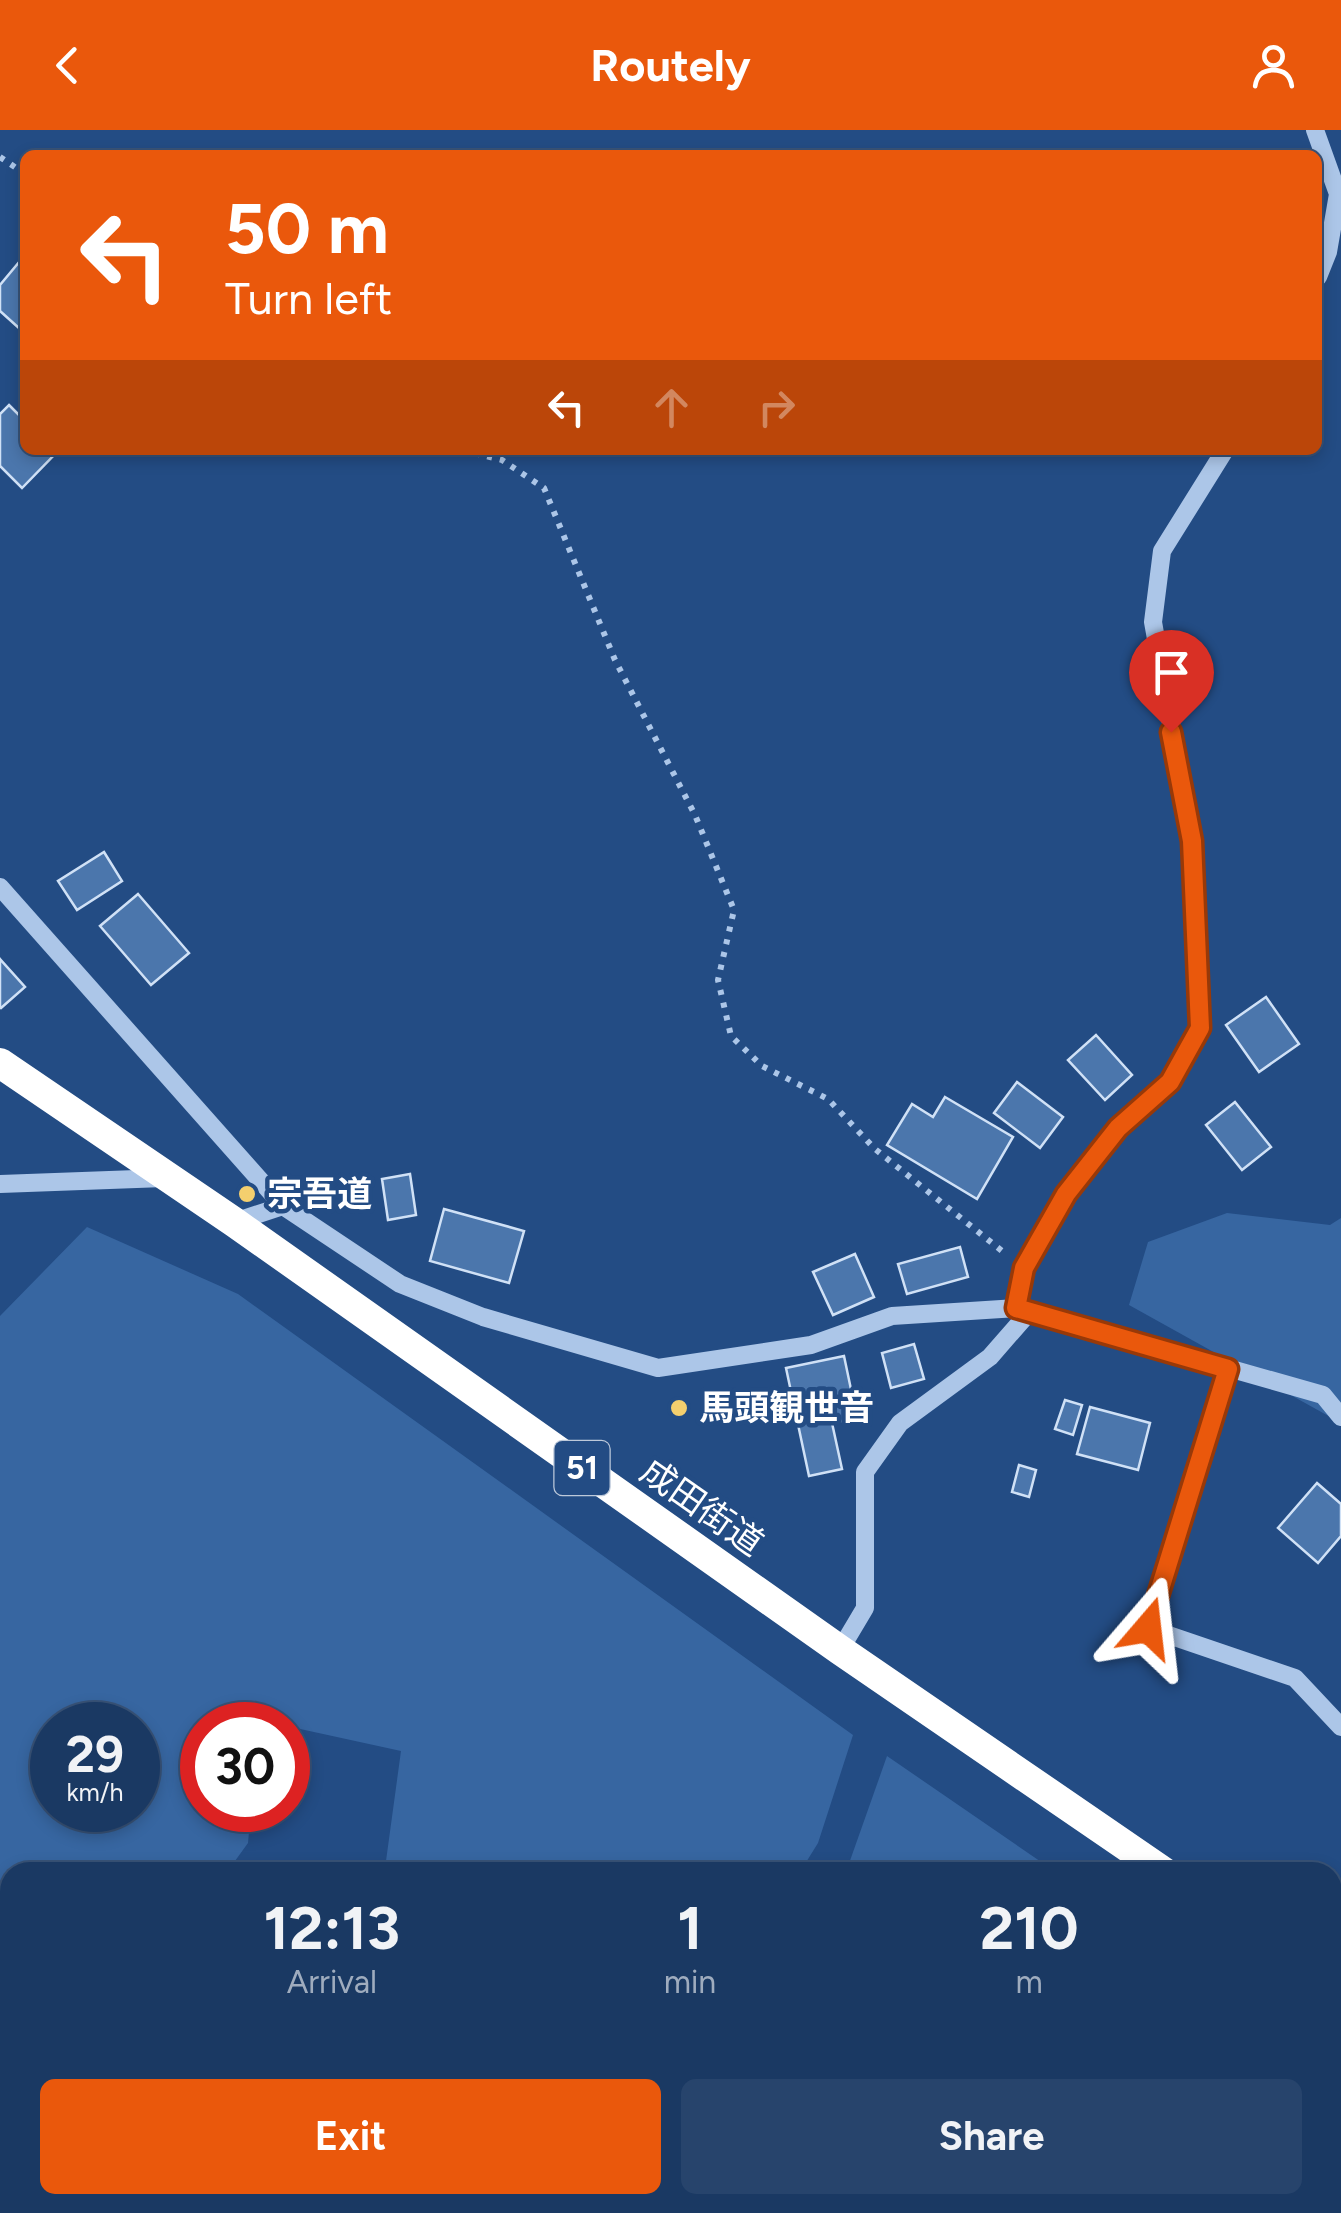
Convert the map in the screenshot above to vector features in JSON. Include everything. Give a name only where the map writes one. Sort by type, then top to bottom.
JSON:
[{"type":"highway","name":"成田街道","points":[[0,1064],[234,1222],[840,1650],[1149,1862]]},
{"type":"street","points":[[1315,130],[1338,194],[1322,267]]},
{"type":"street","points":[[840,1650],[866,1608],[865,1472],[900,1423],[990,1357],[1024,1309],[1024,1268],[1066,1194],[1118,1128],[1170,1082],[1200,1028],[1192,841],[1153,622],[1162,551],[1222,455]]},
{"type":"street","points":[[0,887],[283,1206],[400,1284],[483,1317],[658,1368],[812,1345],[892,1316],[1024,1309],[1322,1396],[1341,1417]]},
{"type":"street","points":[[0,1184],[169,1178]]},
{"type":"street","points":[[234,1222],[283,1206]]},
{"type":"street","points":[[1228,1369],[1148,1628],[1295,1678],[1341,1728]]},
{"type":"path","points":[[482,455],[502,460],[544,488],[614,660],[696,815],[734,910],[718,980],[731,1036],[762,1066],[828,1100],[876,1150],[1024,1268]]},
{"type":"shaded area","points":[[1227,1213],[1330,1225],[1341,1218],[1341,1423],[1129,1305],[1148,1242]]},
{"type":"shaded area","points":[[87,1227],[238,1294],[853,1735],[818,1843],[806,1862],[386,1862],[401,1751],[310,1731],[310,1702],[180,1702],[180,1832],[249,1832],[248,1843],[234,1862],[0,1862],[0,1316]]},
{"type":"shaded area","points":[[887,1756],[1041,1862],[850,1862]]},
{"type":"building","points":[[20,261],[20,329],[0,311],[0,285]]},
{"type":"building","points":[[9,405],[20,416],[20,455],[54,455],[22,488],[0,466],[0,414]]},
{"type":"building","points":[[104,852],[122,881],[77,910],[58,881]]},
{"type":"building","points":[[138,894],[189,953],[151,985],[100,926]]},
{"type":"building","points":[[0,959],[25,987],[1,1008],[0,1007]]},
{"type":"building","points":[[1266,997],[1299,1044],[1259,1072],[1226,1025]]},
{"type":"building","points":[[1096,1035],[1132,1075],[1105,1100],[1068,1060]]},
{"type":"building","points":[[1017,1082],[1063,1117],[1040,1148],[994,1113]]},
{"type":"building","points":[[945,1097],[1013,1137],[977,1199],[887,1145],[912,1104],[933,1117]]},
{"type":"building","points":[[1235,1102],[1271,1147],[1242,1170],[1206,1125]]},
{"type":"building","points":[[410,1174],[416,1215],[388,1220],[382,1179]]},
{"type":"building","points":[[444,1209],[524,1231],[509,1283],[430,1261]]},
{"type":"building","points":[[960,1247],[968,1277],[907,1294],[898,1264]]},
{"type":"building","points":[[855,1254],[874,1297],[833,1315],[813,1272]]},
{"type":"building","points":[[914,1344],[924,1379],[891,1388],[882,1353]]},
{"type":"building","points":[[844,1356],[857,1418],[832,1423],[842,1469],[809,1476],[786,1368]]},
{"type":"building","points":[[1065,1400],[1082,1405],[1073,1435],[1055,1429]]},
{"type":"building","points":[[1090,1407],[1150,1423],[1138,1470],[1077,1454]]},
{"type":"building","points":[[1019,1465],[1036,1470],[1029,1497],[1012,1492]]},
{"type":"building","points":[[1317,1483],[1341,1504],[1341,1536],[1318,1563],[1278,1528]]},
{"type":"place","name":"宗吾道","points":[[247,1194]]},
{"type":"place","name":"馬頭観世音","points":[[679,1408]]},
{"type":"route","points":[[1148,1628],[1228,1369],[1016,1308],[1024,1268],[1066,1194],[1118,1128],[1170,1082],[1200,1028],[1192,841],[1171,732]]}]
